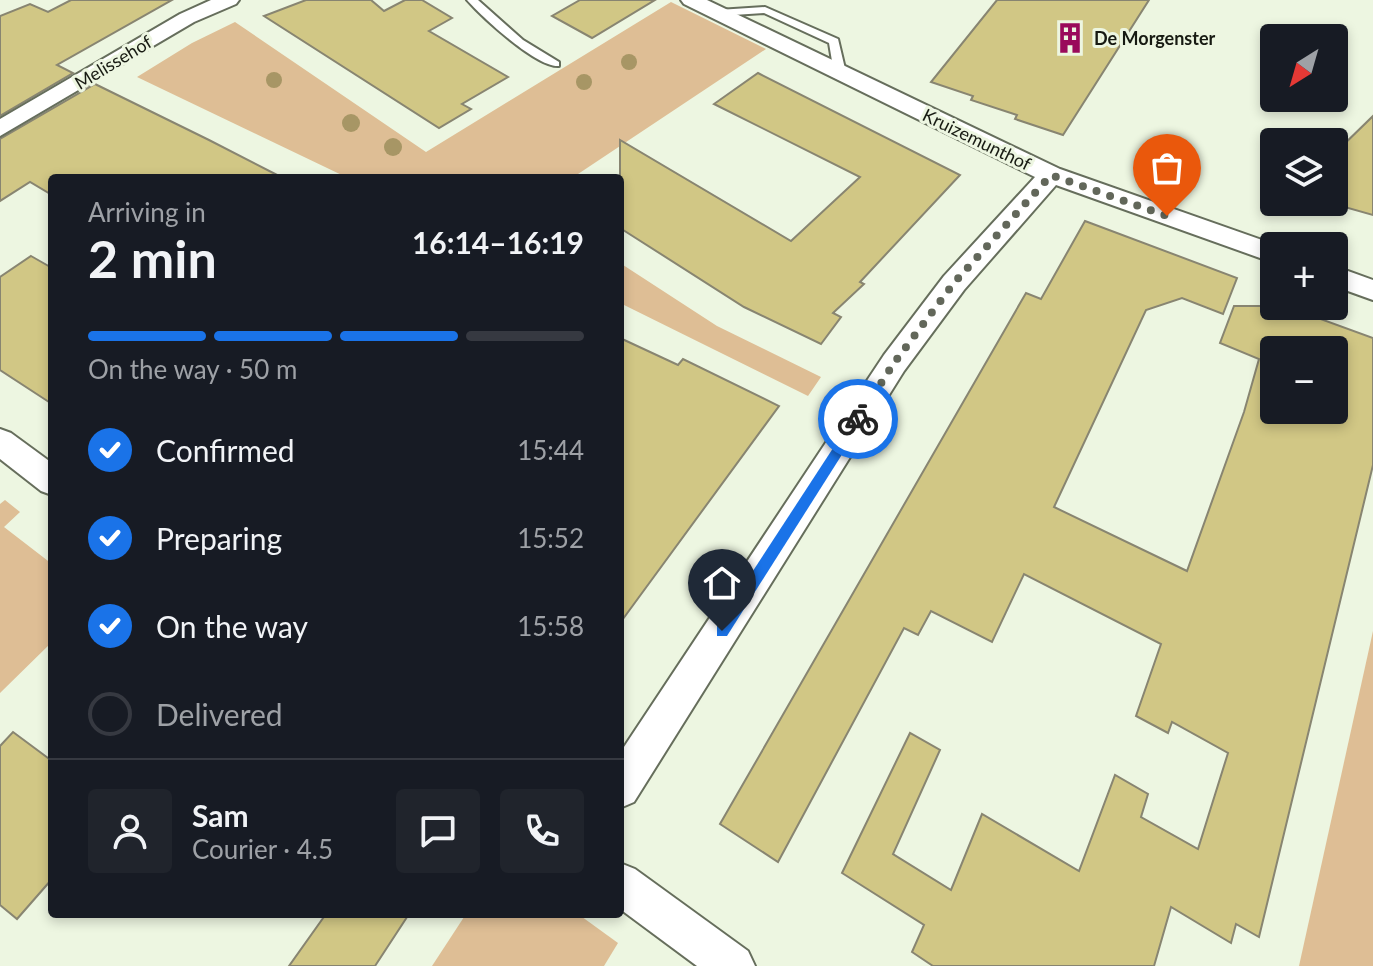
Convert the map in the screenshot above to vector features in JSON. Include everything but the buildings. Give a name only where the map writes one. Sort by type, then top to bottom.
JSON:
[{"type":"street","name":"Melissehof","points":[[0,129],[173,26],[229,0]]},
{"type":"street","name":"Kruizemunthof","points":[[691,0],[1051,175],[1260,249]]},
{"type":"street","points":[[624,782],[894,363],[954,283],[1051,175]]},
{"type":"street","points":[[1348,281],[1373,290]]},
{"type":"street","points":[[0,442],[48,478]]},
{"type":"street","points":[[624,887],[733,966]]},
{"type":"lane","points":[[472,0],[519,42],[555,64]]},
{"type":"shaded area","points":[[671,2],[766,49],[578,174],[340,174],[137,77],[192,43],[235,22],[426,152]]},
{"type":"shaded area","points":[[624,266],[717,326],[821,377],[808,396],[624,305]]},
{"type":"shaded area","points":[[5,500],[20,512],[4,527],[48,561],[48,646],[0,693],[0,504]]},
{"type":"shaded area","points":[[1373,631],[1373,966],[1299,966]]},
{"type":"shaded area","points":[[463,918],[584,918],[618,943],[604,966],[432,966]]},
{"type":"way so far","points":[[858,419],[894,363],[954,283],[1051,175],[1167,216]]},
{"type":"place","name":"De Morgenster","points":[[1070,38]]},
{"type":"route","points":[[722,631],[858,419]]}]
